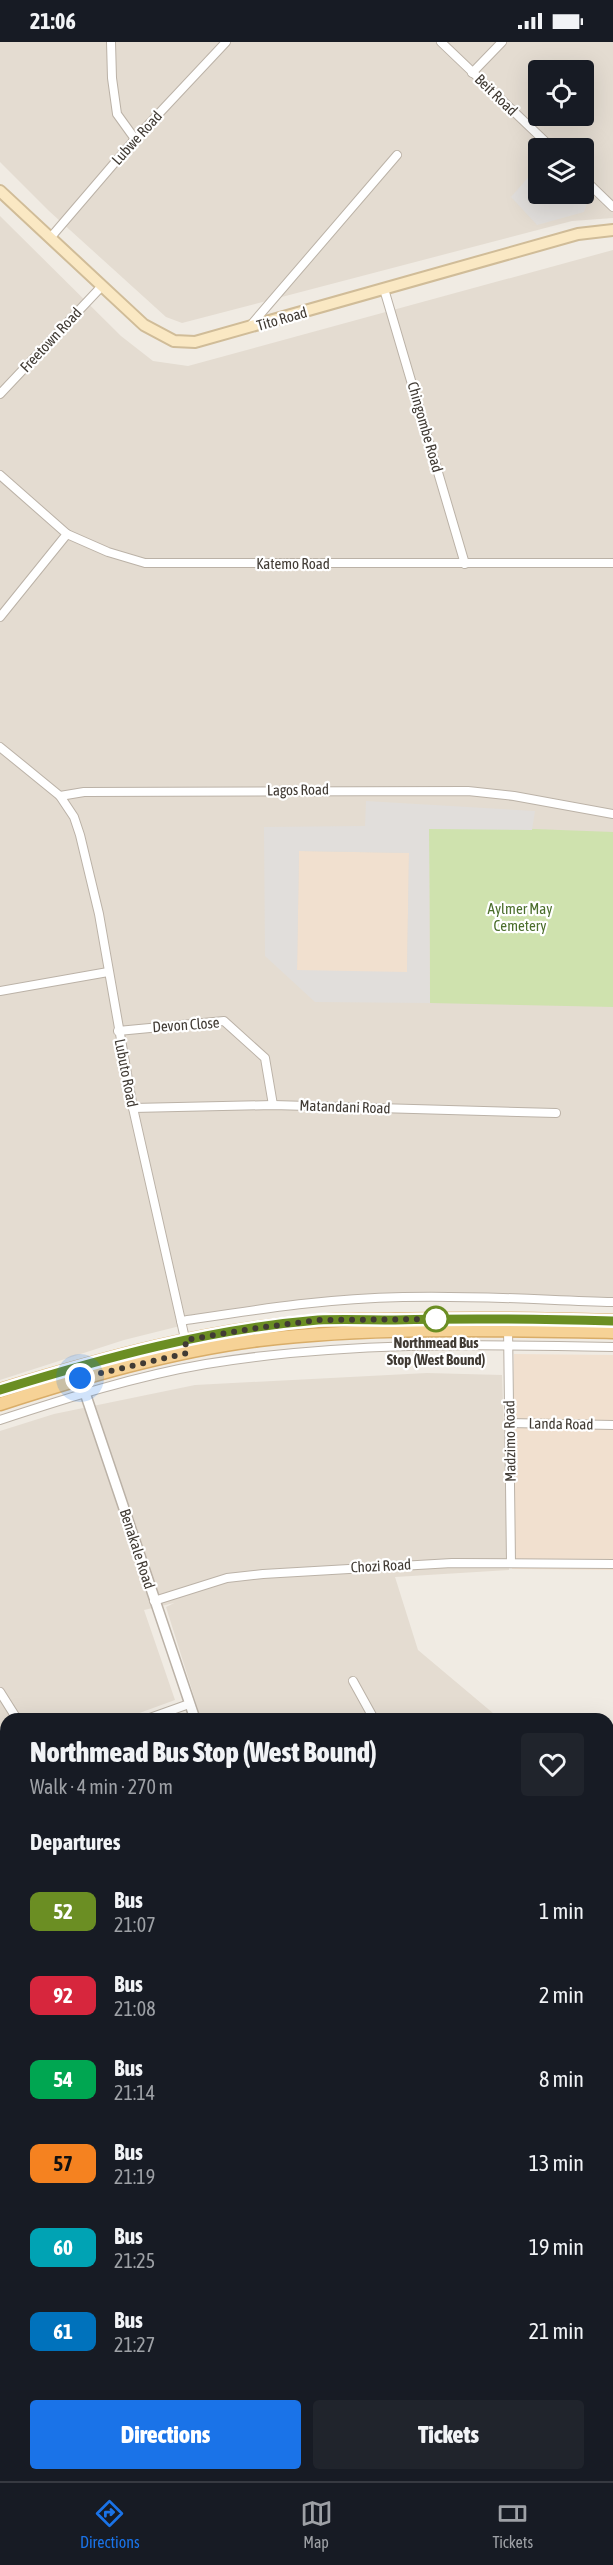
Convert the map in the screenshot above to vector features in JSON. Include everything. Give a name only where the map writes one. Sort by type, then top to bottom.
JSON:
[{"type":"main road","name":"Tito Road","points":[[0,190],[144,326],[174,341],[195,342],[578,234],[613,230]]},
{"type":"main road","points":[[0,1404],[186,1346],[257,1328],[319,1320],[508,1324],[613,1321]]},
{"type":"main road","points":[[508,1324],[613,1332]]},
{"type":"main road","points":[[0,1390],[105,1358],[186,1346]]},
{"type":"street","points":[[111,42],[112,78],[117,114],[135,139]]},
{"type":"street","name":"Lubwe Road","points":[[51,237],[135,139],[226,42]]},
{"type":"street","name":"Beit Road","points":[[441,42],[541,138]]},
{"type":"street","points":[[472,73],[502,42]]},
{"type":"street","points":[[248,328],[397,155]]},
{"type":"street","points":[[594,189],[613,207]]},
{"type":"street","name":"Freetown Road","points":[[0,394],[102,286]]},
{"type":"street","name":"Chingombe Road","points":[[384,290],[465,564]]},
{"type":"street","name":"Katemo Road","points":[[0,475],[68,534],[108,552],[145,563],[613,563]]},
{"type":"street","points":[[0,617],[68,534]]},
{"type":"street","points":[[0,747],[60,796]]},
{"type":"street","name":"Lagos Road","points":[[60,796],[84,792],[342,789],[468,791],[506,795],[613,814]]},
{"type":"street","name":"Lubuto Road","points":[[60,796],[74,817],[80,835],[99,914],[133,1108],[186,1346]]},
{"type":"street","points":[[0,991],[108,972]]},
{"type":"street","name":"Devon Close","points":[[118,1031],[224,1021],[265,1058],[273,1104]]},
{"type":"street","name":"Matandani Road","points":[[133,1108],[273,1104],[556,1113]]},
{"type":"street","points":[[181,1321],[299,1305],[375,1298],[436,1297],[613,1302]]},
{"type":"street","name":"Madzimo Road","points":[[508,1324],[511,1563]]},
{"type":"street","points":[[0,1420],[86,1392],[193,1367],[250,1358],[396,1347],[508,1345],[613,1347]]},
{"type":"street","name":"Benakale Road","points":[[80,1378],[193,1713]]},
{"type":"street","name":"Landa Road","points":[[510,1423],[613,1425]]},
{"type":"street","name":"Chozi Road","points":[[154,1601],[215,1581],[246,1575],[364,1566],[511,1563],[613,1564]]},
{"type":"street","points":[[353,1681],[371,1713]]},
{"type":"street","points":[[0,1692],[13,1713]]},
{"type":"street","points":[[164,1713],[189,1704]]},
{"type":"shaded area","points":[[0,42],[613,42],[613,218],[572,221],[182,323],[166,317],[49,211],[0,162]]},
{"type":"shaded area","points":[[528,177],[528,204],[587,204],[584,212],[537,225],[511,197]]},
{"type":"shaded area","points":[[0,216],[121,336],[153,361],[188,366],[613,250],[613,1301],[397,1299],[216,1317],[124,1340],[0,1380]]},
{"type":"shaded area","points":[[366,801],[535,811],[532,830],[429,829],[430,1003],[315,1002],[265,956],[264,827],[365,826]],"holes":[[[299,851],[409,853],[407,972],[297,970]]]},
{"type":"shaded area","points":[[299,851],[409,853],[407,973],[297,971]]},
{"type":"shaded area","points":[[514,1354],[613,1355],[613,1570],[512,1569]]},
{"type":"shaded area","points":[[427,1373],[502,1375],[509,1570],[395,1577],[418,1650],[493,1713],[189,1713],[198,1709],[166,1607],[174,1603],[144,1610],[175,1700],[139,1713],[0,1713],[0,1431],[54,1414],[195,1385]]},
{"type":"green space","name":"Aylmer May Cemetery","points":[[429,825],[613,832],[613,1007],[430,1003]]},
{"type":"bus line","name":"52","points":[[0,1390],[105,1358],[185,1340],[319,1320],[508,1318],[613,1321]]},
{"type":"place","name":"Northmead Bus Stop (West Bound)","points":[[436,1319]]},
{"type":"route","points":[[80,1378],[187,1353],[185,1340],[257,1328],[319,1320],[444,1319],[436,1319]]}]
